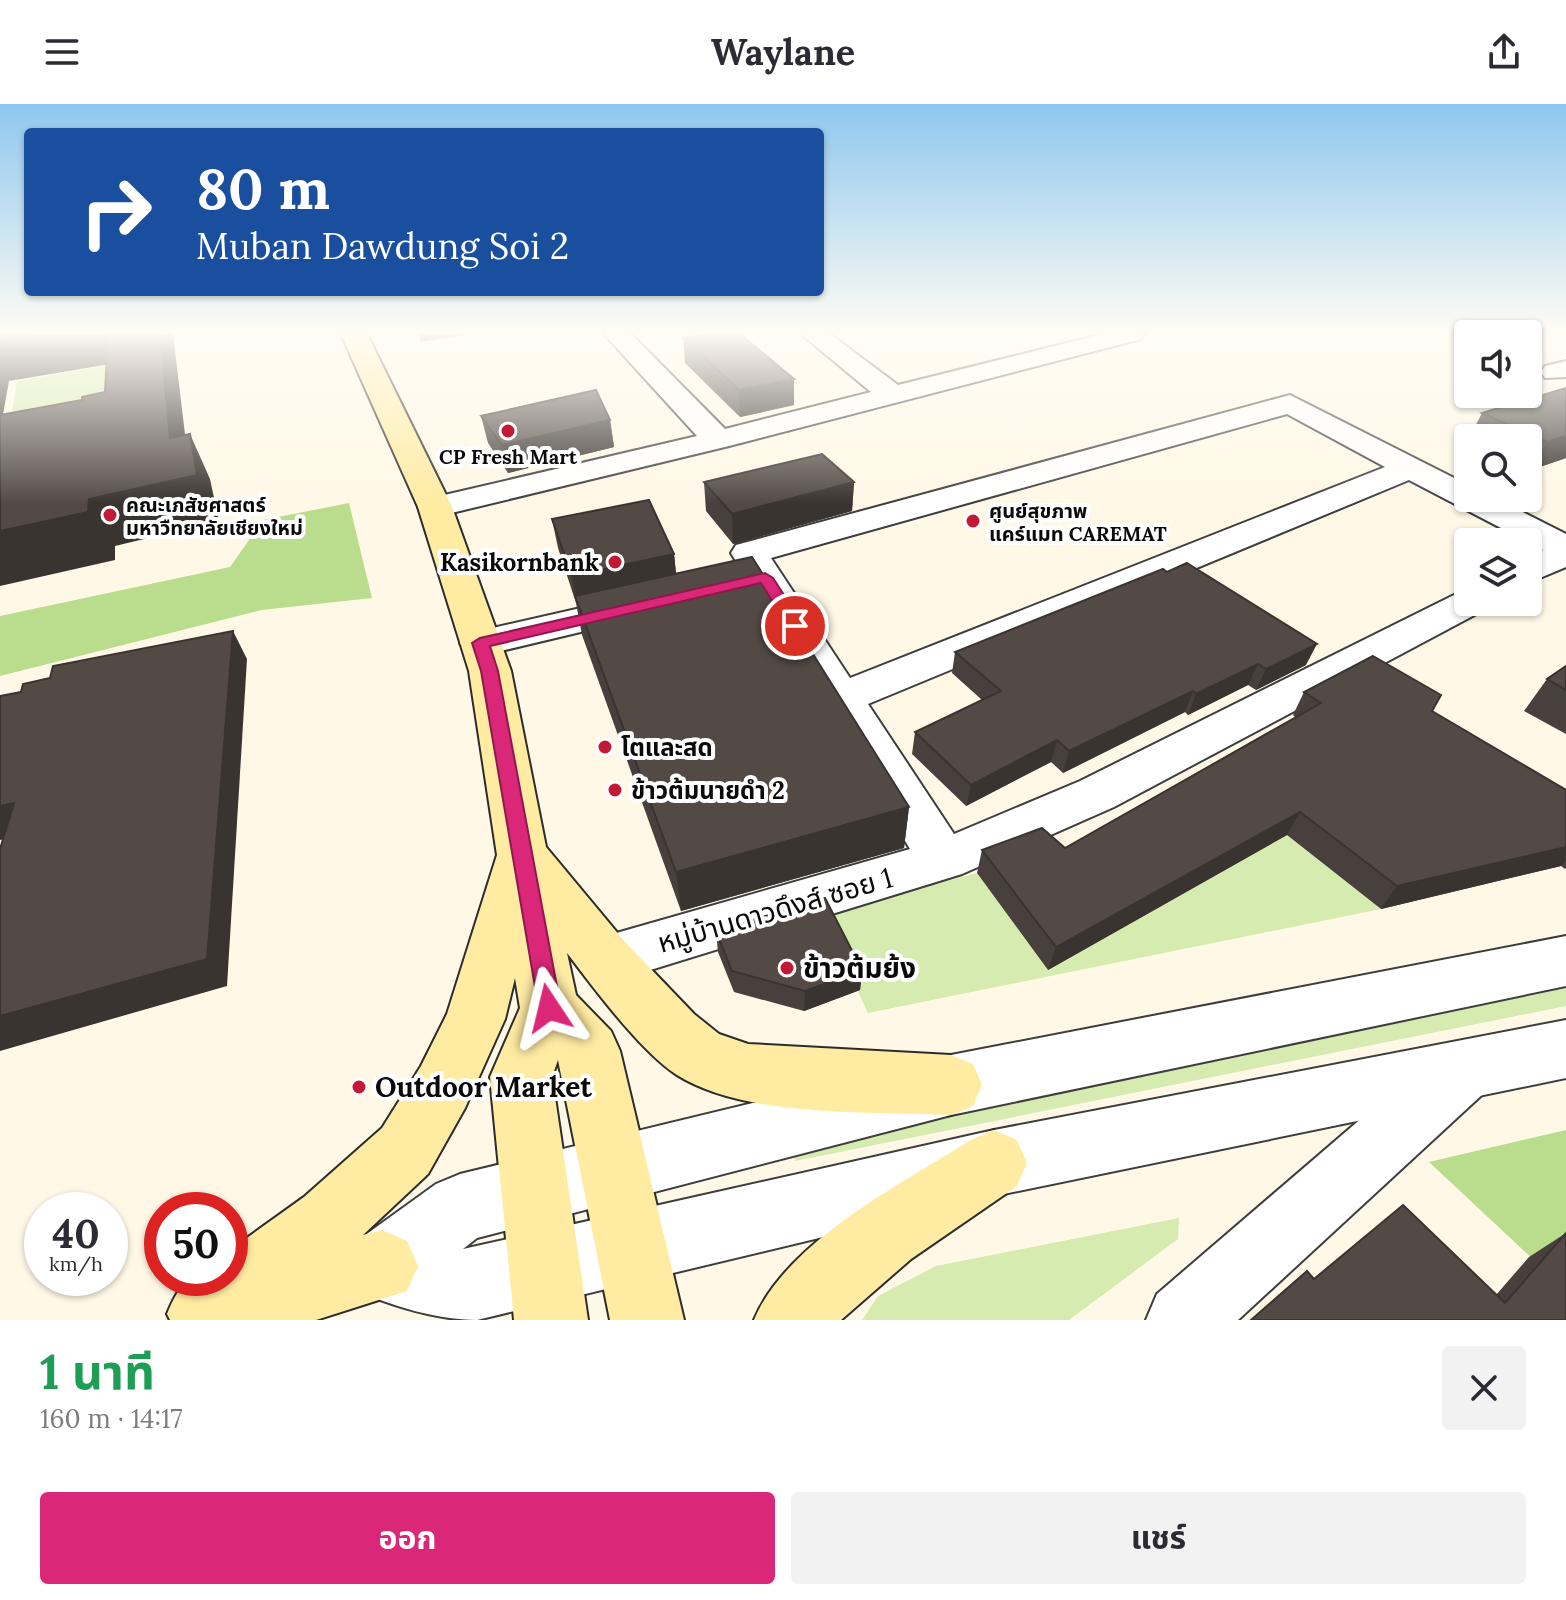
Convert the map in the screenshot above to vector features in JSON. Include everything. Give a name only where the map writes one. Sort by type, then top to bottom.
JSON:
[{"type":"main road","points":[[381,391],[435,507],[490,671],[549,1008],[521,1077],[548,1293]]},
{"type":"main road","points":[[521,853],[605,959],[673,1034],[699,1055],[748,1074],[951,1085]]},
{"type":"main road","points":[[201,1318],[328,1221],[405,1151],[443,1087],[475,1019],[521,853]]},
{"type":"main road","points":[[549,1008],[590,1051],[647,1320]]},
{"type":"main road","points":[[791,1320],[826,1281],[874,1241],[994,1163]]},
{"type":"main road","points":[[201,1318],[382,1266]]},
{"type":"street","points":[[671,391],[718,440]]},
{"type":"street","points":[[887,391],[891,394]]},
{"type":"street","points":[[435,507],[718,440],[904,391]]},
{"type":"street","points":[[944,860],[841,698],[750,581],[749,553],[1290,404],[1454,491]]},
{"type":"street","points":[[841,698],[1410,468]]},
{"type":"street","points":[[1494,512],[1566,550]]},
{"type":"street","points":[[1542,564],[1566,550]]},
{"type":"street","points":[[480,643],[673,599]]},
{"type":"street","name":"หมู่บ้านดาวดึงส์ ซอย 1","points":[[605,959],[944,860],[1097,794],[1454,610]]},
{"type":"street","points":[[382,1266],[460,1208],[951,1085],[1566,961]]},
{"type":"street","points":[[382,1266],[468,1286],[548,1293],[631,1245],[994,1163],[1566,1049]]},
{"type":"street","points":[[1183,1320],[1463,1071]]},
{"type":"green space","points":[[15,391],[123,391],[124,433],[5,456]]},
{"type":"green space","points":[[349,503],[372,598],[262,610],[0,676],[0,616],[230,567],[263,520]]},
{"type":"green space","points":[[1287,835],[1381,909],[868,1013],[822,914],[977,873],[1048,970]]},
{"type":"green space","points":[[1566,983],[1566,1006],[795,1161],[789,1140]]},
{"type":"green space","points":[[1566,1130],[1566,1290],[1429,1162]]},
{"type":"green space","points":[[1179,1218],[1178,1239],[1069,1320],[862,1320],[878,1296],[936,1266]]},
{"type":"building","points":[[165,391],[170,438],[190,434],[197,475],[89,499],[88,512],[0,531],[0,415],[82,400],[82,397],[105,392]]},
{"type":"building","points":[[596,391],[610,420],[502,445],[481,416]]},
{"type":"building","points":[[1566,391],[1566,436],[1547,442],[1542,440],[1542,424],[1507,424],[1482,413],[1499,408],[1542,408],[1542,395]]},
{"type":"building","points":[[822,454],[854,482],[732,514],[704,482]]},
{"type":"building","points":[[649,500],[674,554],[572,576],[552,519]]},
{"type":"building","points":[[752,557],[909,807],[676,872],[575,596]]},
{"type":"building","points":[[1187,563],[1317,644],[1266,669],[1258,664],[1196,694],[1193,691],[1069,751],[1057,740],[971,785],[915,732],[1001,691],[955,652],[1163,569],[1167,572]]},
{"type":"building","points":[[233,631],[207,959],[0,1016],[0,849],[14,803],[0,806],[0,696],[21,692],[23,684],[50,678],[53,666]]},
{"type":"building","points":[[1373,656],[1441,695],[1432,711],[1566,790],[1566,847],[1397,886],[1300,812],[1056,947],[982,850],[1042,828],[1065,848],[1321,703],[1304,692]]},
{"type":"building","points":[[1566,666],[1566,690],[1547,679]]},
{"type":"building","name":"ข้าวต้มย้ง","points":[[825,898],[862,970],[805,991],[732,971],[716,931]]},
{"type":"building","points":[[1403,1205],[1505,1303],[1566,1233],[1566,1320],[1251,1320],[1307,1271],[1314,1279]]},
{"type":"place","name":"CP Fresh Mart","points":[[508,431]]},
{"type":"place","name":"คณะเภสัชศาสตร์ มหาวืทยาลัยเชียงใหม่","points":[[110,515]]},
{"type":"place","name":"ศูนย์สุขภาพ แคร์แมท CAREMAT","points":[[973,521]]},
{"type":"place","name":"Kasikornbank","points":[[615,562]]},
{"type":"place","name":"โตและสด","points":[[605,747]]},
{"type":"place","name":"ข้าวต้มนายดำ 2","points":[[615,790]]},
{"type":"place","name":"ข้าวต้มย้ง","points":[[787,968]]},
{"type":"place","name":"Outdoor Market","points":[[359,1087]]},
{"type":"route","points":[[549,1008],[490,671],[480,643],[765,578],[795,626]]}]
